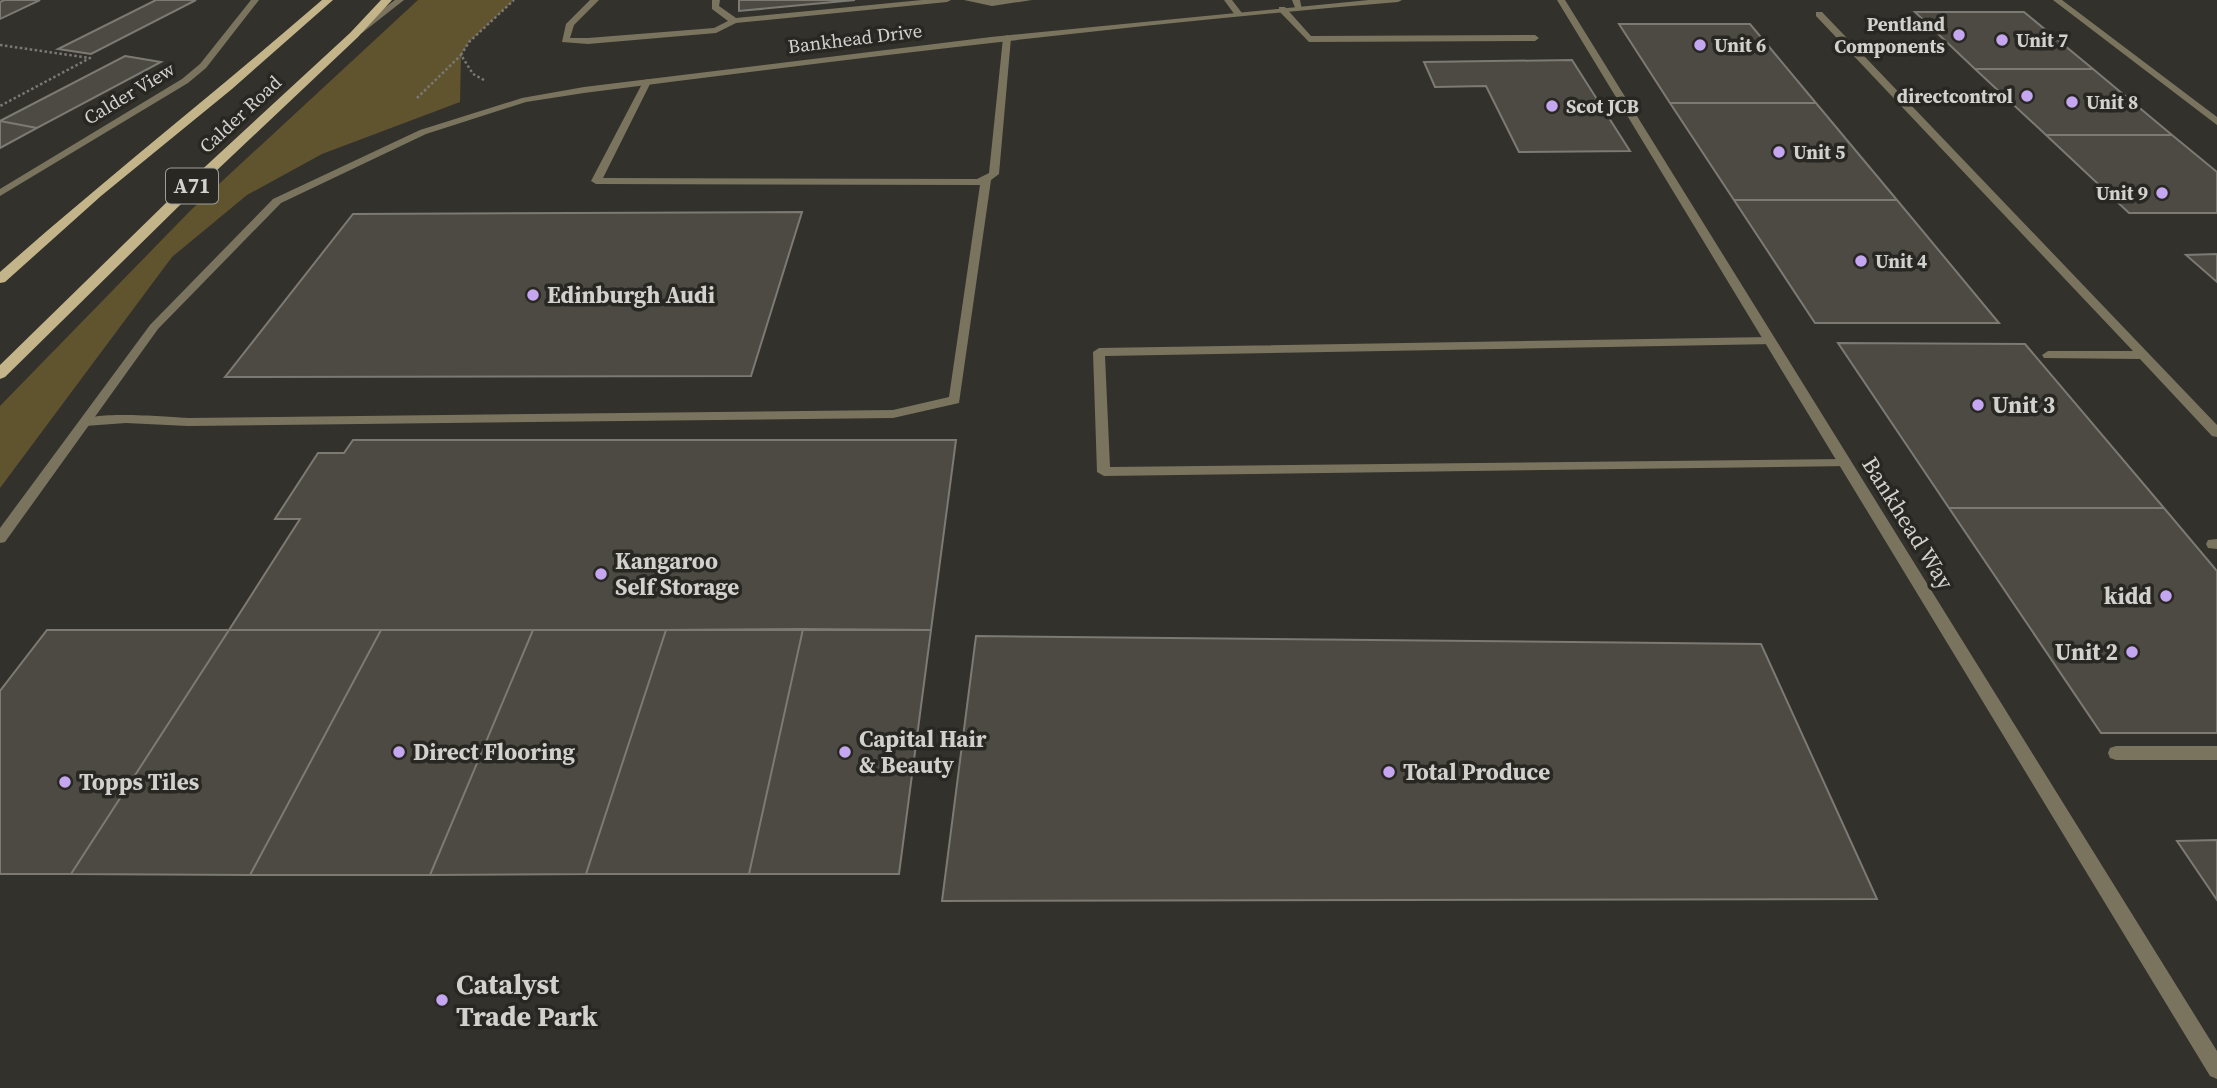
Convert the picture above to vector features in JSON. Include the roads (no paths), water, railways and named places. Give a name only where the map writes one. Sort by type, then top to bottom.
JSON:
[{"type":"main road","name":"Calder Road","points":[[0,279],[97,193],[228,87],[328,0]]},
{"type":"main road","name":"Calder Road","points":[[0,374],[184,194],[354,35],[387,0]]},
{"type":"street","name":"Calder View","points":[[0,193],[185,81],[203,66],[255,0]]},
{"type":"street","points":[[354,35],[400,0]]},
{"type":"street","points":[[595,0],[570,24],[565,40],[588,41],[716,30],[734,21],[947,0]]},
{"type":"street","points":[[716,0],[715,7],[734,21]]},
{"type":"street","points":[[968,0],[992,4],[1028,0]]},
{"type":"street","points":[[1228,0],[1238,13]]},
{"type":"street","name":"Bankhead Drive","points":[[85,422],[154,327],[277,201],[423,132],[525,100],[647,82],[1007,38],[1282,9],[1297,4],[1398,0]]},
{"type":"street","name":"Bankhead Way","points":[[1561,0],[2217,1069]]},
{"type":"street","points":[[2057,0],[2217,122]]},
{"type":"street","points":[[1282,9],[1309,39],[1535,38]]},
{"type":"street","points":[[1819,14],[2217,433]]},
{"type":"street","points":[[647,82],[596,181],[979,182],[994,174],[1007,38]]},
{"type":"street","points":[[0,538],[85,422],[126,419],[188,422],[893,414],[955,400],[986,178]]},
{"type":"street","points":[[1770,341],[1099,352],[1104,472],[1845,463]]},
{"type":"street","points":[[2048,355],[2142,355]]},
{"type":"street","points":[[2116,753],[2217,753]]},
{"type":"place","name":"Pentland Components","points":[[1959,35]]},
{"type":"place","name":"Unit 7","points":[[2002,40]]},
{"type":"place","name":"Unit 6","points":[[1700,45]]},
{"type":"place","name":"directcontrol","points":[[2027,96]]},
{"type":"place","name":"Unit 8","points":[[2072,102]]},
{"type":"place","name":"Scot JCB","points":[[1552,106]]},
{"type":"place","name":"Unit 5","points":[[1779,152]]},
{"type":"place","name":"Unit 9","points":[[2162,193]]},
{"type":"place","name":"Unit 4","points":[[1861,261]]},
{"type":"place","name":"Edinburgh Audi","points":[[533,295]]},
{"type":"place","name":"Unit 3","points":[[1978,405]]},
{"type":"place","name":"Kangaroo Self Storage","points":[[601,574]]},
{"type":"place","name":"kidd","points":[[2166,596]]},
{"type":"place","name":"Unit 2","points":[[2132,652]]},
{"type":"place","name":"Direct Flooring","points":[[399,752]]},
{"type":"place","name":"Capital Hair & Beauty","points":[[845,752]]},
{"type":"place","name":"Total Produce","points":[[1389,772]]},
{"type":"place","name":"Topps Tiles","points":[[65,782]]},
{"type":"place","name":"Catalyst Trade Park","points":[[442,1000]]}]
